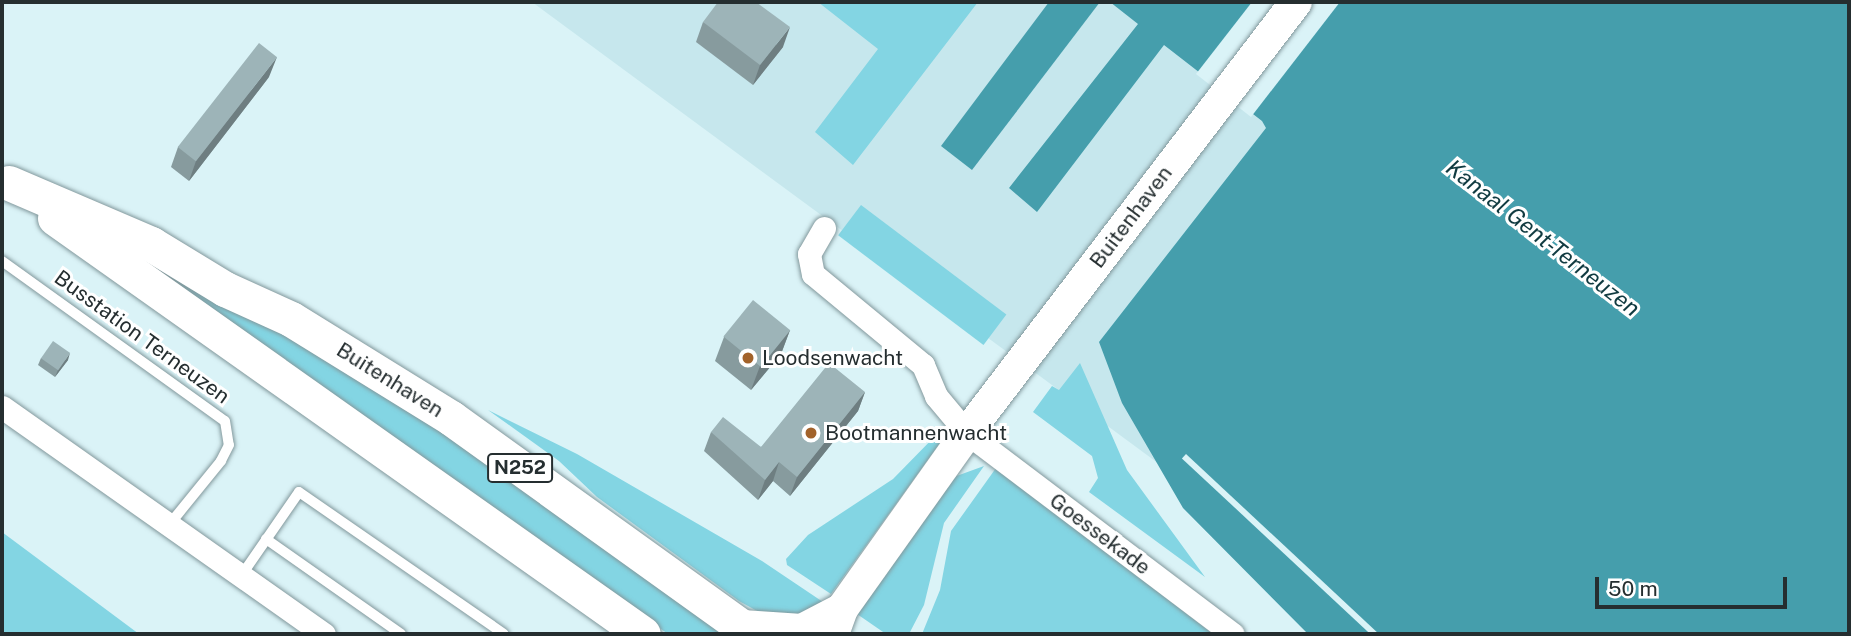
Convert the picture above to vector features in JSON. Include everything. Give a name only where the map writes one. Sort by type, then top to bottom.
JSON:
[{"type":"main road","name":"Buitenhaven","points":[[5,181],[151,244],[225,289],[291,319],[451,418],[747,630],[802,630],[838,626],[967,433],[1296,2]]},
{"type":"main road","name":"Buitenhaven","points":[[5,181],[643,634]]},
{"type":"street","points":[[824,228],[808,254],[813,274],[923,365],[936,396],[967,433]]},
{"type":"street","points":[[2,407],[324,634]]},
{"type":"street","name":"Goessekade","points":[[967,433],[1233,634]]},
{"type":"lane","name":"Busstation Terneuzen","points":[[2,261],[225,421],[229,445],[169,525]]},
{"type":"lane","points":[[241,576],[299,492],[504,634]]},
{"type":"lane","points":[[266,539],[401,634]]},
{"type":"shaded area","points":[[532,2],[1849,2],[1849,634],[1390,634]]},
{"type":"shaded area","points":[[818,2],[978,2],[853,165],[815,132],[878,49]]},
{"type":"shaded area","points":[[861,205],[1006,315],[983,345],[838,235]]},
{"type":"shaded area","points":[[141,261],[341,363],[734,634],[668,634]]},
{"type":"shaded area","points":[[1080,363],[1127,470],[1205,577],[1089,492],[1098,478],[1092,456],[1033,412],[1052,386],[1059,390]]},
{"type":"shaded area","points":[[488,410],[577,454],[762,561],[823,602],[804,616],[759,612],[739,601],[597,497],[559,461]]},
{"type":"shaded area","points":[[940,431],[945,436],[831,594],[787,565],[786,559],[808,535],[893,479]]},
{"type":"shaded area","points":[[984,466],[944,523],[924,605],[909,634],[886,634],[857,614],[951,478]]},
{"type":"shaded area","points":[[996,468],[1213,634],[922,634],[940,590],[951,531]]},
{"type":"shaded area","points":[[2,532],[139,634],[2,634]]},
{"type":"water","points":[[1049,2],[1100,2],[972,170],[941,146]]},
{"type":"water","name":"Kanaal Gent-Terneuzen","points":[[1110,2],[1849,2],[1849,634],[1308,634],[1183,508],[1122,403],[1099,342],[1266,128],[1262,121],[1164,45],[1037,212],[1009,188],[1138,24]]},
{"type":"pier","points":[[1252,2],[1340,2],[1251,117],[1196,74]]},
{"type":"pier","points":[[1186,454],[1379,634],[1370,634],[1182,458]]},
{"type":"building","points":[[718,2],[756,2],[790,27],[760,65],[703,22]]},
{"type":"building","points":[[259,43],[277,57],[196,161],[178,147]]},
{"type":"building","points":[[753,300],[790,330],[761,367],[723,337]]},
{"type":"building","points":[[53,341],[70,353],[58,370],[41,358]]},
{"type":"building","points":[[829,363],[865,392],[797,477],[779,462],[765,480],[711,432],[723,417],[761,447]]},
{"type":"place","name":"Loodsenwacht","points":[[748,358]]},
{"type":"place","name":"Bootmannenwacht","points":[[811,433]]}]
